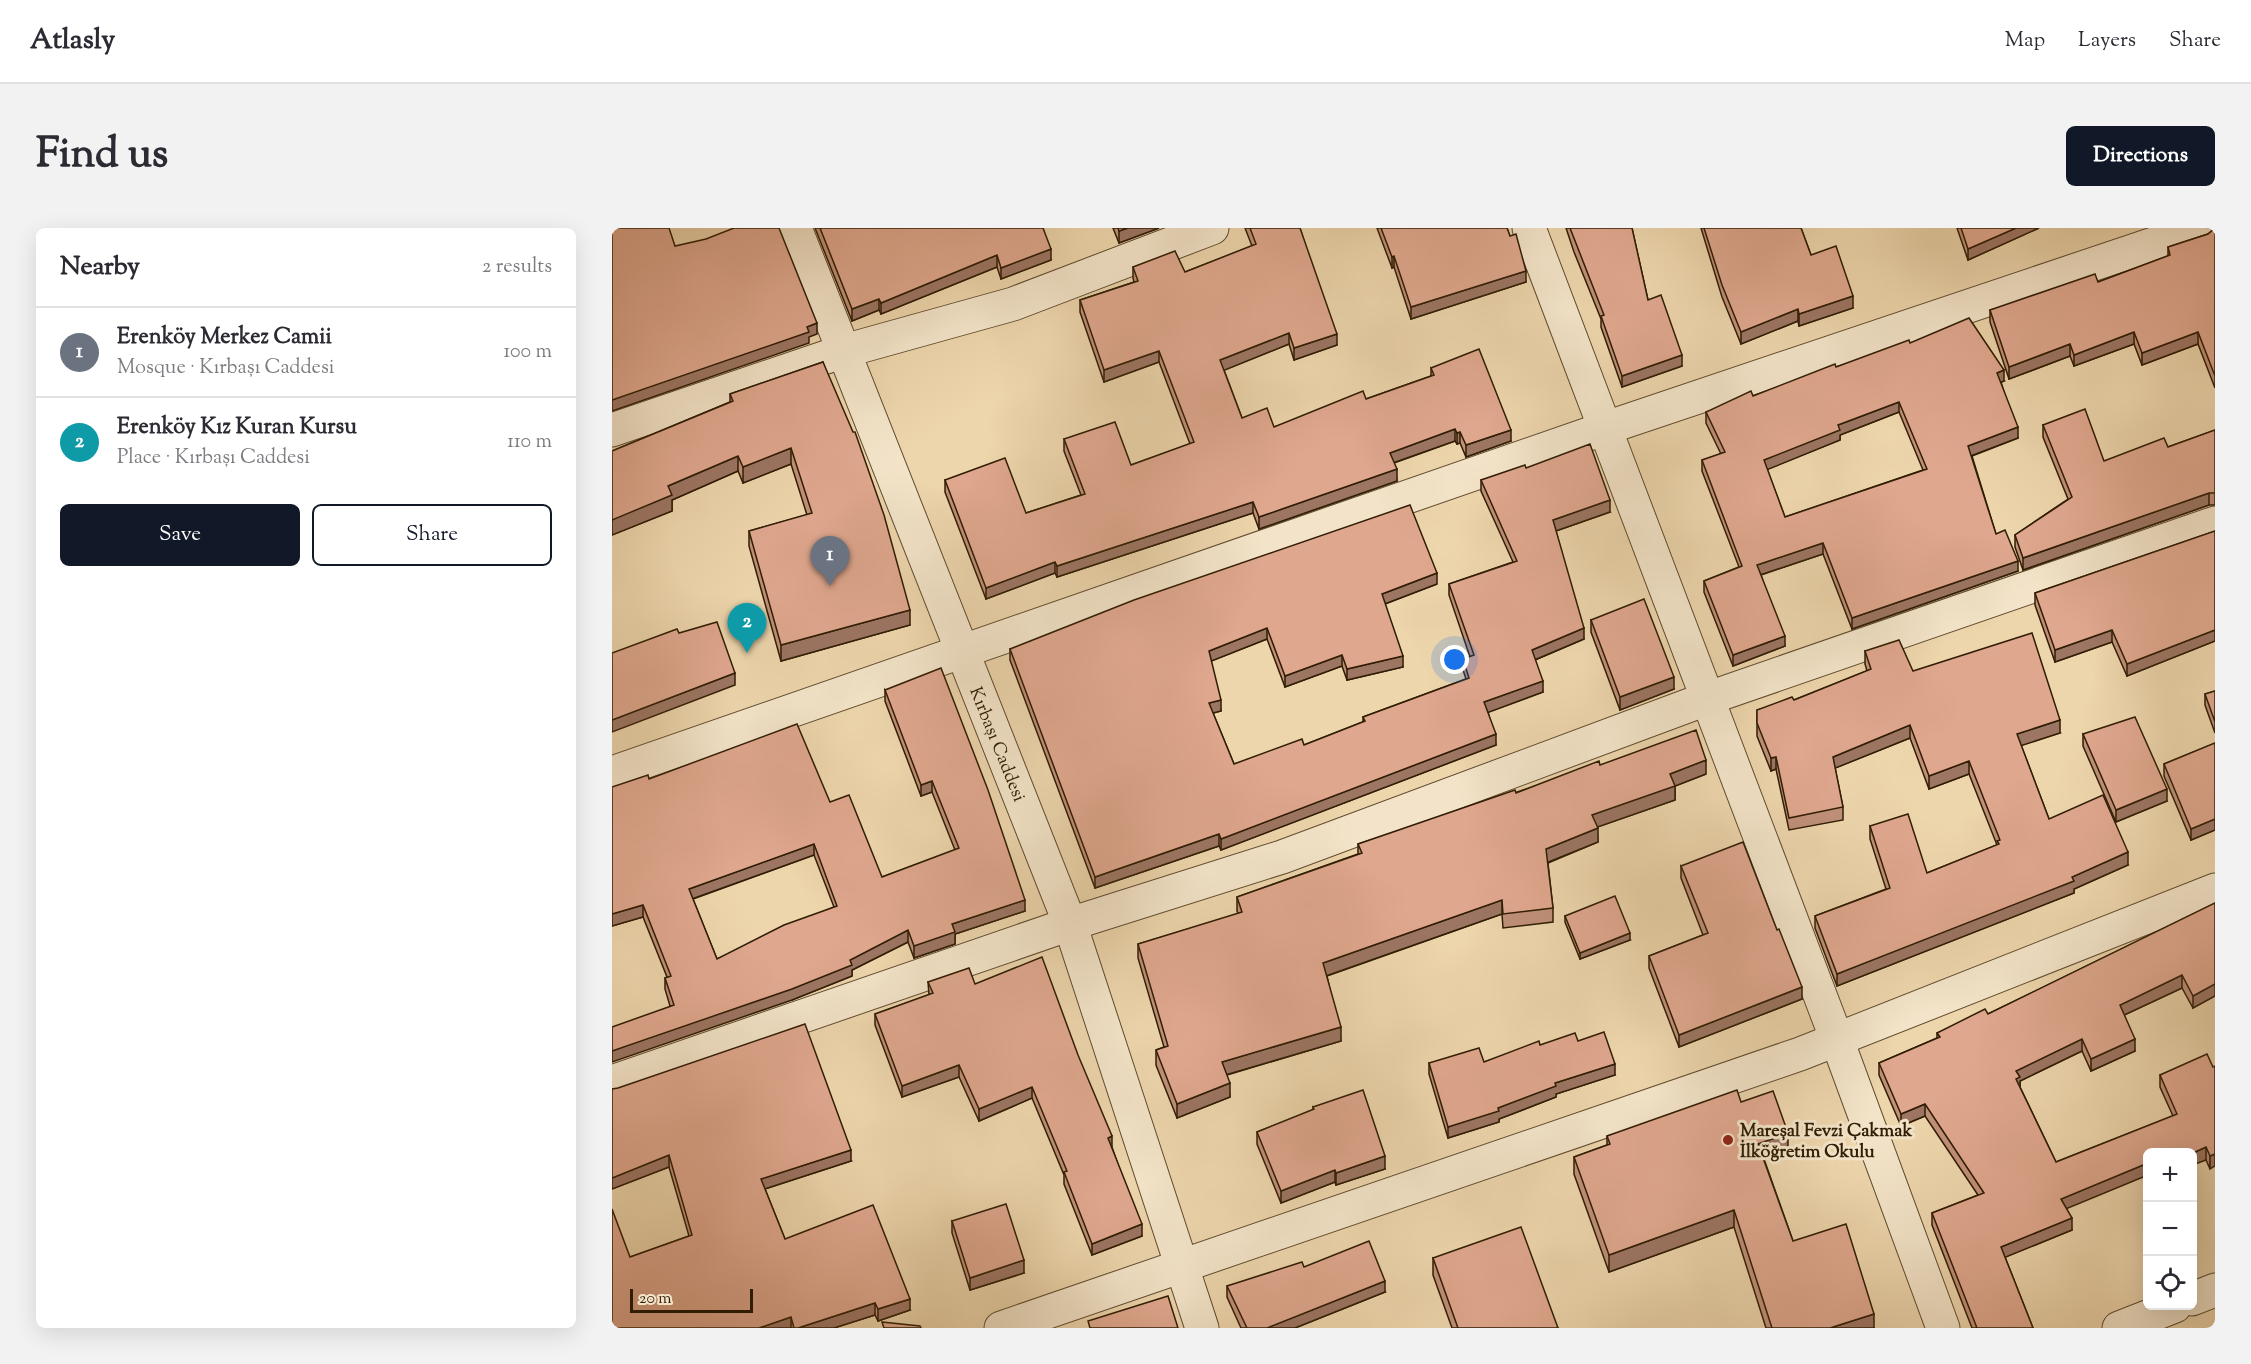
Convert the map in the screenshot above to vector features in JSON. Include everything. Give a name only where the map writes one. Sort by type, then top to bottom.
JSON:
[{"type":"street","name":"Kırbaşı Caddesi","points":[[795,228],[1070,924],[1184,1266],[1202,1328]]},
{"type":"street","points":[[612,430],[844,351],[1013,304],[1212,228]]},
{"type":"street","points":[[1529,228],[1603,429],[1837,1040],[1943,1328]]},
{"type":"street","points":[[612,773],[1603,429],[2201,228]]},
{"type":"street","points":[[612,1082],[1070,924],[1282,857],[1706,699],[2215,523]]},
{"type":"street","points":[[1001,1328],[1837,1040],[2215,890]]},
{"type":"street","points":[[2197,1297],[2215,1290]]},
{"type":"street","points":[[2119,1328],[2163,1310]]},
{"type":"building","points":[[612,228],[669,228],[675,246],[706,239],[734,228],[779,228],[817,323],[807,327],[809,332],[612,400]]},
{"type":"building","points":[[820,228],[1043,228],[1051,249],[1001,268],[997,255],[881,303],[879,299],[852,309]]},
{"type":"building","points":[[1250,228],[1300,228],[1337,334],[1294,348],[1289,333],[1220,360],[1242,418],[1267,408],[1274,427],[1363,391],[1366,399],[1434,375],[1431,368],[1479,349],[1511,430],[1466,445],[1460,432],[1457,433],[1455,429],[1390,453],[1397,469],[1259,517],[1253,502],[1057,566],[1055,562],[986,588],[945,480],[1005,458],[1026,513],[1085,494],[1064,439],[1115,422],[1131,465],[1194,442],[1159,351],[1104,370],[1080,300],[1138,281],[1133,267],[1175,251],[1185,272],[1256,244]]},
{"type":"building","points":[[1381,228],[1507,228],[1510,236],[1516,234],[1526,271],[1411,307],[1394,256],[1392,257]]},
{"type":"building","points":[[1570,228],[1632,228],[1648,300],[1661,295],[1682,355],[1622,376],[1601,316],[1604,315]]},
{"type":"building","points":[[1704,228],[1801,228],[1811,255],[1836,246],[1853,296],[1799,314],[1798,309],[1741,332],[1722,285]]},
{"type":"building","points":[[1961,228],[2016,228],[1968,249]]},
{"type":"building","points":[[2215,228],[2215,376],[2198,332],[2142,353],[2134,332],[2074,355],[2070,344],[2009,367],[1990,310],[2095,274],[2098,282],[2170,255],[2168,247],[2208,234]]},
{"type":"building","points":[[1969,318],[2004,370],[1997,373],[2018,427],[1968,446],[1996,534],[2005,530],[2018,561],[1852,618],[1823,543],[1757,565],[1785,636],[1733,655],[1704,581],[1742,566],[1702,460],[1725,452],[1706,412],[1751,391],[1753,396],[1835,364],[1836,367],[1909,340],[1910,343]],"holes":[[[1899,402],[1927,469],[1785,517],[1764,460],[1840,430],[1838,425]]]},
{"type":"building","points":[[823,362],[853,432],[855,432],[884,515],[910,610],[781,645],[749,531],[812,513],[791,448],[743,467],[738,456],[668,486],[672,495],[612,520],[612,451],[733,401],[730,394]]},
{"type":"building","points":[[2085,409],[2104,461],[2164,438],[2168,447],[2215,430],[2215,493],[2209,493],[2023,558],[2015,535],[2072,497],[2043,425]]},
{"type":"building","points":[[1590,444],[1610,500],[1553,520],[1584,628],[1532,650],[1543,681],[1484,702],[1496,734],[1221,839],[1219,834],[1095,877],[1010,649],[1134,600],[1410,505],[1437,573],[1382,594],[1403,656],[1347,669],[1342,655],[1285,676],[1267,628],[1209,651],[1221,700],[1209,703],[1234,764],[1302,739],[1304,745],[1365,721],[1363,717],[1469,678],[1463,659],[1474,655],[1449,584],[1517,561],[1481,480],[1525,465],[1526,468]]},
{"type":"building","points":[[2215,531],[2215,630],[2127,664],[2112,630],[2055,650],[2035,593]]},
{"type":"building","points":[[1644,599],[1674,677],[1620,697],[1591,620]]},
{"type":"building","points":[[717,622],[735,673],[612,720],[612,653],[677,629],[679,633]]},
{"type":"building","points":[[2032,633],[2060,720],[2017,734],[2049,819],[2103,795],[2128,852],[2072,877],[2074,881],[1837,974],[1815,916],[1890,888],[1870,826],[1908,814],[1927,873],[1999,844],[1997,841],[2000,840],[1969,761],[1929,776],[1910,725],[1833,757],[1843,807],[1789,818],[1776,757],[1771,758],[1757,723],[1757,710],[1792,697],[1794,700],[1871,669],[1865,651],[1899,640],[1913,671]]},
{"type":"building","points":[[941,668],[988,790],[1025,900],[952,924],[955,932],[914,946],[908,930],[850,960],[852,965],[792,989],[612,1051],[612,1027],[674,1005],[665,978],[671,976],[643,905],[612,914],[612,787],[648,775],[649,779],[797,724],[830,802],[849,795],[882,877],[959,848],[932,781],[921,785],[885,690]],"holes":[[[814,844],[837,906],[784,925],[717,959],[689,889]]]},
{"type":"building","points":[[2215,691],[2215,722],[2205,694]]},
{"type":"building","points":[[2135,717],[2167,789],[2116,810],[2083,734]]},
{"type":"building","points":[[1696,730],[1706,760],[1670,774],[1675,786],[1592,815],[1598,828],[1546,849],[1553,908],[1503,914],[1502,900],[1323,963],[1341,1027],[1222,1062],[1230,1083],[1177,1104],[1156,1050],[1168,1046],[1138,944],[1242,912],[1237,897],[1362,853],[1358,844],[1515,790],[1516,793],[1599,761],[1600,765]]},
{"type":"building","points":[[2215,743],[2215,819],[2191,829],[2164,764]]},
{"type":"building","points":[[1743,842],[1802,987],[1679,1035],[1649,956],[1708,933],[1681,866]]},
{"type":"building","points":[[1615,896],[1630,933],[1580,953],[1565,916]]},
{"type":"building","points":[[2215,903],[2215,984],[2193,996],[2182,975],[2120,1005],[2135,1039],[2091,1059],[2082,1039],[2016,1071],[2020,1077],[2016,1079],[2056,1162],[2177,1114],[2160,1075],[2207,1054],[2213,1067],[2215,1066],[2215,1154],[2210,1156],[2206,1147],[2197,1151],[2197,1148],[2143,1148],[2143,1165],[2061,1199],[2072,1218],[2001,1247],[2033,1328],[1977,1328],[1932,1213],[1984,1193],[1925,1104],[1901,1114],[1879,1063],[1940,1037],[1937,1033],[1985,1009],[1988,1014]]},
{"type":"building","points":[[1042,957],[1078,1055],[1112,1136],[1108,1138],[1142,1224],[1092,1244],[1064,1172],[1067,1171],[1032,1087],[979,1109],[959,1065],[902,1086],[875,1014],[933,993],[928,982],[969,968],[975,984]]},
{"type":"building","points":[[805,1024],[851,1150],[761,1179],[785,1239],[873,1205],[910,1299],[878,1309],[875,1303],[798,1328],[794,1328],[791,1317],[759,1328],[612,1328],[612,1209],[630,1257],[692,1235],[669,1155],[612,1178],[612,1089]]},
{"type":"building","points":[[1604,1032],[1615,1064],[1555,1083],[1556,1086],[1498,1108],[1499,1111],[1448,1127],[1429,1063],[1479,1048],[1484,1062],[1539,1041],[1540,1045],[1575,1033],[1578,1041]]},
{"type":"building","points":[[1363,1090],[1385,1156],[1336,1173],[1335,1170],[1281,1191],[1257,1132],[1314,1109],[1313,1107]]},
{"type":"building","points":[[1737,1090],[1741,1102],[1773,1091],[1788,1133],[1758,1144],[1793,1241],[1846,1224],[1874,1314],[1830,1328],[1772,1328],[1734,1210],[1609,1255],[1574,1157],[1610,1144],[1607,1136]]},
{"type":"building","points":[[1006,1204],[1024,1260],[970,1278],[952,1221]]},
{"type":"building","points":[[1521,1227],[1558,1328],[1458,1328],[1433,1258]]},
{"type":"building","points":[[1369,1241],[1385,1281],[1267,1328],[1247,1328],[1227,1286],[1302,1262],[1304,1267]]},
{"type":"building","points":[[1168,1296],[1178,1328],[1090,1328],[1088,1321]]},
{"type":"building","points":[[882,1322],[920,1326],[921,1328],[884,1328]]},
{"type":"place","name":"Erenköy Merkez Camii","points":[[830,586]]},
{"type":"place","name":"Erenköy Kız Kuran Kursu","points":[[747,653]]},
{"type":"place","name":"Mareşal Fevzi Çakmak İlköğretim Okulu","points":[[1728,1140]]}]
